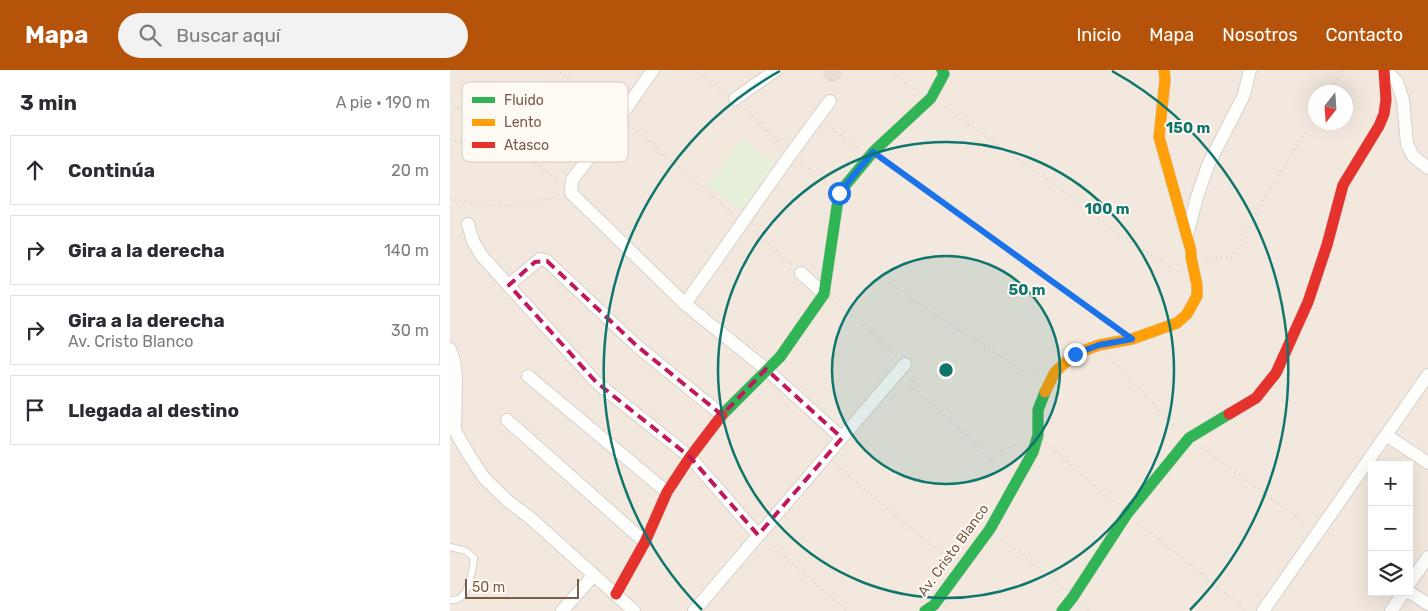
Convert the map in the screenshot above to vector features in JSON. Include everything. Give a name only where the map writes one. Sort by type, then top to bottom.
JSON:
[{"type":"street","points":[[628,106],[653,70]]},
{"type":"street","points":[[735,99],[776,70]]},
{"type":"street","points":[[616,594],[645,542],[667,492],[690,457],[722,415],[780,357],[824,294],[839,193],[871,155],[929,99],[944,74],[942,70]]},
{"type":"street","name":"Av. Cristo Blanco","points":[[925,611],[934,605],[990,529],[1033,452],[1038,435],[1038,410],[1055,372],[1075,354],[1099,345],[1132,339],[1177,323],[1187,314],[1197,296],[1197,285],[1187,236],[1158,137],[1165,80],[1164,70]]},
{"type":"street","points":[[1187,236],[1197,197],[1208,166],[1244,95],[1250,70]]},
{"type":"street","points":[[1385,70],[1397,82],[1403,100],[1407,144],[1413,156],[1428,168]]},
{"type":"street","points":[[1062,611],[1127,514],[1189,438],[1256,398],[1276,373],[1308,302],[1327,246],[1344,185],[1379,126],[1384,114],[1386,100],[1385,70]]},
{"type":"street","points":[[685,304],[790,154],[830,102]]},
{"type":"street","points":[[586,162],[572,180],[571,193],[685,304],[766,369],[842,438]]},
{"type":"street","points":[[468,224],[473,241],[481,255],[596,382],[690,457],[758,535]]},
{"type":"street","points":[[509,285],[535,262],[540,259],[547,261],[638,346],[722,415]]},
{"type":"street","points":[[801,273],[824,294]]},
{"type":"street","points":[[450,350],[454,360],[456,377],[455,431],[485,478],[509,502],[528,516],[634,611]]},
{"type":"street","points":[[694,611],[905,364]]},
{"type":"street","points":[[1263,611],[1428,375]]},
{"type":"street","points":[[528,376],[667,492]]},
{"type":"street","points":[[507,420],[645,542]]},
{"type":"street","points":[[1386,435],[1428,463]]},
{"type":"street","points":[[1413,578],[1428,557]]},
{"type":"street","points":[[562,611],[594,575]]},
{"type":"street","points":[[1413,595],[1428,604]]},
{"type":"street","points":[[1391,611],[1401,596]]},
{"type":"lane","points":[[450,547],[466,551],[474,558],[473,569],[465,594],[460,599],[450,600]]},
{"type":"path","points":[[556,70],[572,82]]},
{"type":"path","points":[[889,70],[1064,190],[1120,235],[1197,285]]},
{"type":"path","points":[[1333,85],[1343,70]]},
{"type":"path","points":[[450,101],[462,110]]},
{"type":"path","points":[[628,124],[801,273]]},
{"type":"path","points":[[828,126],[1132,339]]},
{"type":"path","points":[[1191,254],[1232,257],[1258,208],[1308,128]]},
{"type":"path","points":[[790,154],[839,193]]},
{"type":"path","points":[[450,199],[486,205],[518,206],[571,193],[556,177],[535,162]]},
{"type":"path","points":[[888,282],[1026,374],[1035,370],[1051,380]]},
{"type":"path","points":[[824,294],[863,324],[916,372],[910,385],[960,429],[990,461],[1000,449],[1016,446],[1038,435]]},
{"type":"path","points":[[826,457],[959,570]]},
{"type":"path","points":[[990,529],[1073,597]]},
{"type":"path","points":[[758,535],[848,611]]},
{"type":"highlighted area","points":[[547,261],[637,346],[722,415],[766,369],[842,438],[758,535],[690,457],[596,382],[509,285],[535,262]]},
{"type":"shaded area","points":[[450,70],[1428,70],[1428,611],[450,611]]},
{"type":"green space","points":[[741,139],[777,165],[743,211],[708,186]]},
{"type":"building","points":[[824,70],[840,70],[841,76],[837,80],[829,81],[824,76]]},
{"type":"traffic: fast","points":[[722,415],[780,357],[824,294],[839,193],[873,152],[931,98],[944,74],[942,70]]},
{"type":"traffic: fast","points":[[925,611],[934,605],[990,529],[1033,452],[1038,435],[1038,410],[1045,392]]},
{"type":"traffic: fast","points":[[1062,611],[1127,514],[1189,438],[1229,414]]},
{"type":"traffic: slow","points":[[1045,392],[1055,372],[1075,354],[1099,345],[1132,339],[1177,323],[1187,314],[1197,296],[1191,251],[1159,137],[1165,80],[1164,70]]},
{"type":"traffic: jam","points":[[1229,414],[1256,398],[1276,373],[1308,302],[1327,245],[1343,185],[1379,126],[1384,114],[1386,100],[1384,70]]},
{"type":"traffic: jam","points":[[616,594],[645,542],[667,492],[690,457],[722,415]]},
{"type":"route","points":[[839,193],[873,152],[1132,339],[1099,345],[1075,354]]}]
